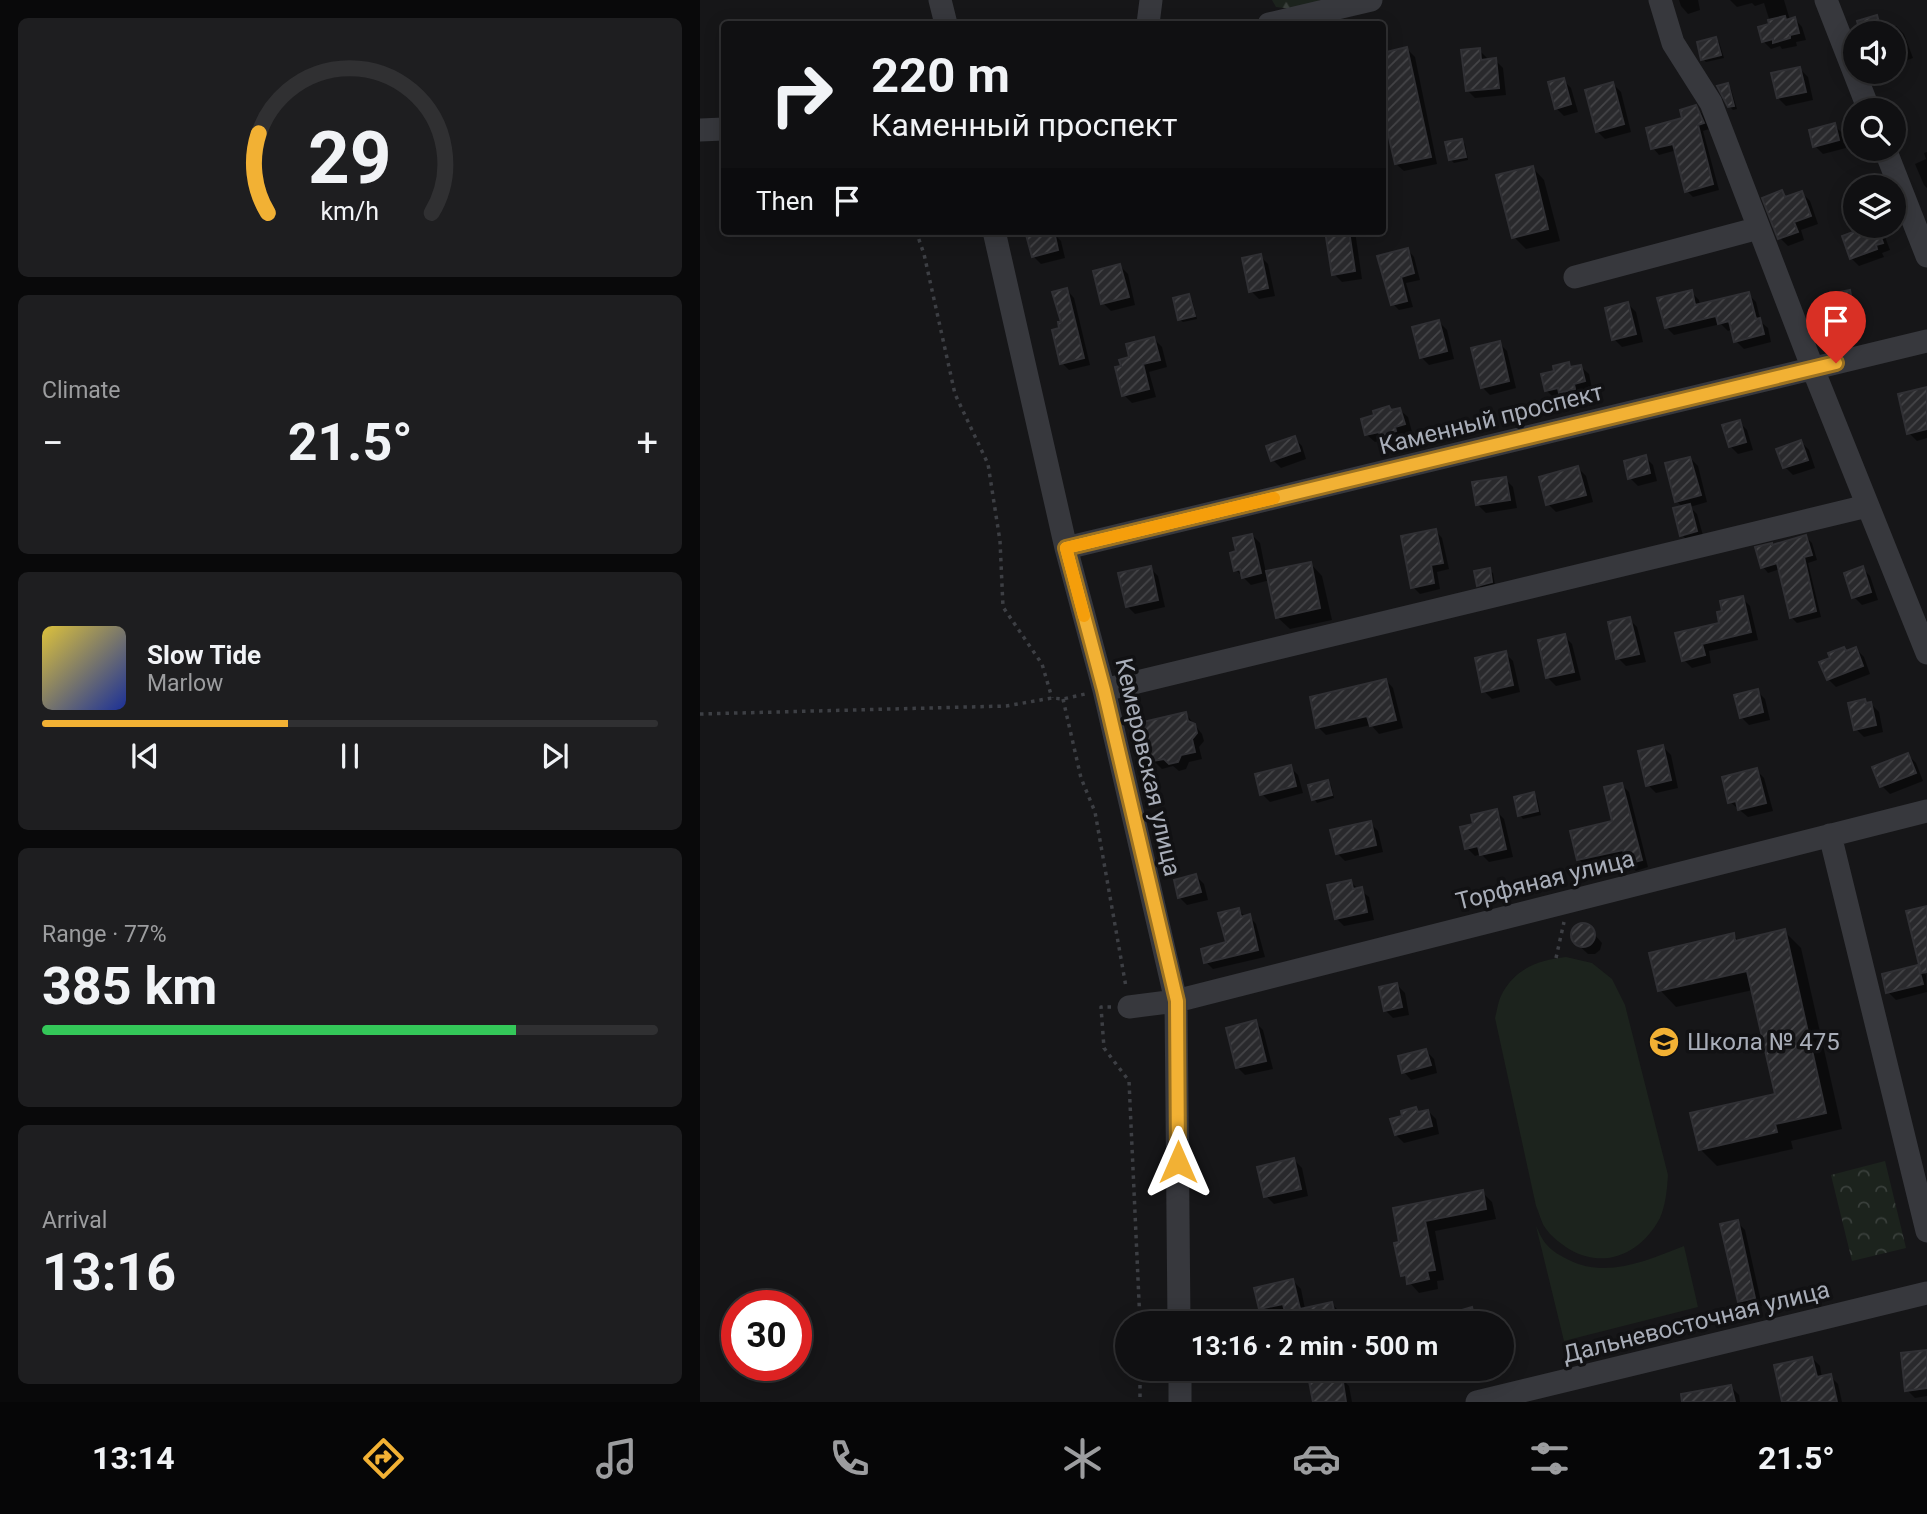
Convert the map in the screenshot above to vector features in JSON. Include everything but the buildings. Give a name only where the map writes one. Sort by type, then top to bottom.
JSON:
[{"type":"street","points":[[940,0],[945,21]]},
{"type":"street","points":[[1148,21],[1151,0]]},
{"type":"street","points":[[1282,21],[1371,0]]},
{"type":"street","points":[[1660,0],[1673,43],[1711,103],[1813,369],[1927,653]]},
{"type":"street","points":[[1826,0],[1864,98]]},
{"type":"street","points":[[700,130],[721,129]]},
{"type":"street","points":[[1890,161],[1927,256]]},
{"type":"street","points":[[1575,277],[1759,228]]},
{"type":"street","name":"Кемеровская улица","points":[[995,235],[1066,548],[1104,690],[1177,1001],[1179,1311]]},
{"type":"street","name":"Каменный проспект","points":[[1066,548],[1927,341]]},
{"type":"street","points":[[1104,690],[1867,506]]},
{"type":"street","name":"Торфяная улица","points":[[1129,1007],[1177,1001],[1927,811]]},
{"type":"street","points":[[1830,835],[1927,1231]]},
{"type":"street","name":"Дальневосточная улица","points":[[1477,1402],[1927,1293]]},
{"type":"street","points":[[1180,1381],[1180,1402]]},
{"type":"path","points":[[917,235],[955,394],[988,464],[1000,541],[1003,607],[1042,664],[1052,698]]},
{"type":"path","points":[[700,714],[1006,706],[1052,698],[1063,699]]},
{"type":"path","points":[[1556,958],[1565,914],[1564,903]]},
{"type":"path","points":[[1140,1381],[1140,1402]]},
{"type":"green space","points":[[1272,0],[1320,0],[1301,10],[1276,7]]},
{"type":"green space","points":[[1566,957],[1592,963],[1612,979],[1625,1005],[1668,1175],[1664,1207],[1652,1231],[1632,1249],[1608,1258],[1582,1255],[1569,1249],[1552,1236],[1543,1224],[1536,1206],[1495,1018],[1501,996],[1513,979],[1528,967]]},
{"type":"green space","points":[[1885,1161],[1906,1248],[1852,1261],[1831,1175]]},
{"type":"green space","points":[[1536,1226],[1554,1252],[1569,1260],[1598,1268],[1642,1262],[1684,1246],[1698,1307],[1564,1341]]},
{"type":"slow traffic","points":[[1084,616],[1066,548],[1274,498]]},
{"type":"place","name":"Школа № 475","points":[[1664,1042]]},
{"type":"route","points":[[1178,1162],[1177,1001],[1104,690],[1066,548],[1836,363]]}]
